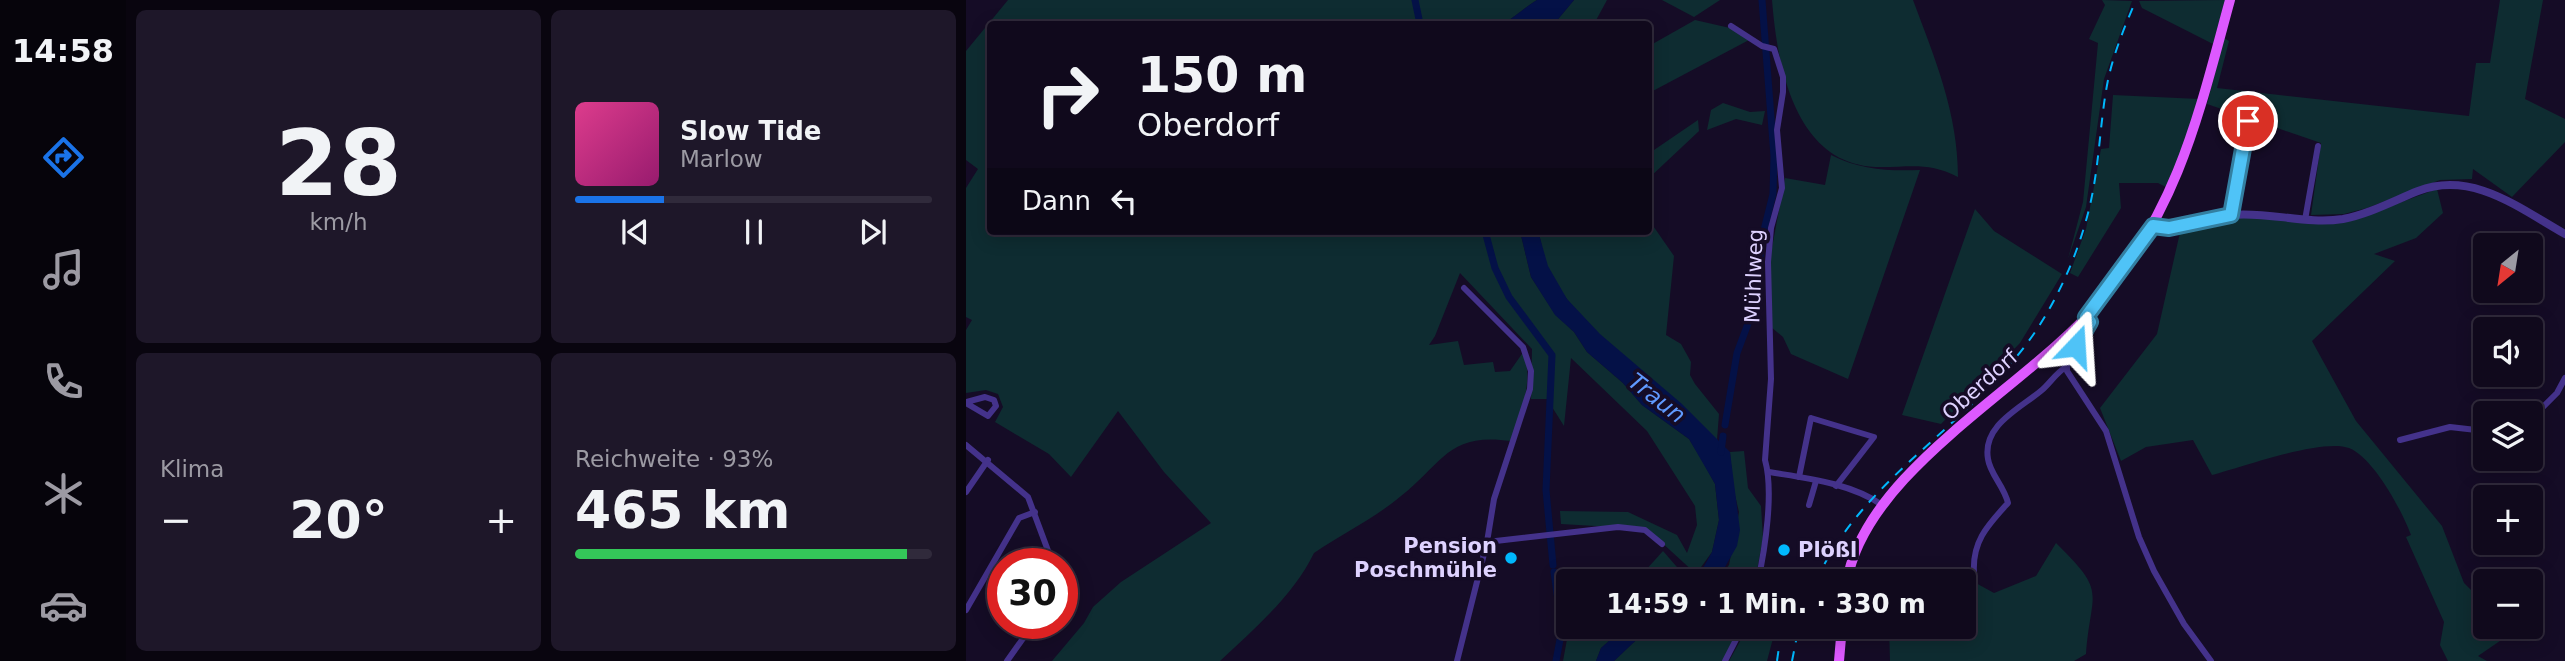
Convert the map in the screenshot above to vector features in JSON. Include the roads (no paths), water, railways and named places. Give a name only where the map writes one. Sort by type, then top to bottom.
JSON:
[{"type":"main road","name":"Oberdorf","points":[[1850,569],[1857,545],[1882,505],[1981,408],[2086,317],[2153,226],[2183,164],[2230,0]]},
{"type":"main road","points":[[1839,661],[1841,639]]},
{"type":"street","name":"Mühlweg","points":[[1731,26],[1762,46],[1774,49],[1780,62],[1783,92],[1777,130],[1782,188],[1771,229],[1768,262],[1771,379],[1765,460],[1769,472],[1768,531],[1760,569]]},
{"type":"street","points":[[2231,215],[2248,121]]},
{"type":"street","points":[[2305,220],[2318,146]]},
{"type":"street","points":[[2153,226],[2169,228],[2231,215],[2305,220],[2352,216],[2420,190],[2459,184],[2482,188],[2565,234]]},
{"type":"street","points":[[1457,661],[1487,542],[1489,517],[1499,478],[1526,409],[1531,371],[1523,347],[1464,288]]},
{"type":"street","points":[[2086,317],[2090,322],[2066,367],[2106,431],[2154,571],[2184,624],[2211,661]]},
{"type":"street","name":"Oberdorf","points":[[1974,569],[1975,549],[1981,533],[2008,503],[2002,483],[1990,468],[1987,458],[1991,436],[2005,418],[2066,367]]},
{"type":"street","points":[[2543,407],[2557,393],[2565,378]]},
{"type":"street","points":[[1799,477],[1811,418],[1874,437],[1836,486]]},
{"type":"street","points":[[2400,440],[2450,427],[2473,430]]},
{"type":"street","points":[[966,445],[988,460],[1028,497],[1047,548]]},
{"type":"street","points":[[966,492],[988,460]]},
{"type":"street","points":[[1769,472],[1836,486],[1864,495],[1882,505]]},
{"type":"street","points":[[1809,505],[1816,481]]},
{"type":"street","points":[[966,610],[1019,518],[1035,512]]},
{"type":"street","points":[[1487,542],[1618,527],[1645,530],[1662,544]]},
{"type":"street","points":[[1007,661],[1023,639]]},
{"type":"street","points":[[1725,661],[1737,639]]},
{"type":"water","points":[[1537,0],[1574,0],[1556,21],[1508,21]]},
{"type":"water","name":"Traun","points":[[1521,235],[1539,235],[1548,266],[1567,299],[1600,334],[1682,404],[1730,452],[1740,530],[1737,546],[1724,569],[1702,569],[1712,552],[1719,520],[1715,484],[1689,439],[1642,405],[1623,383],[1587,352],[1574,332],[1555,315],[1531,277]]},
{"type":"water","points":[[1611,639],[1637,639],[1614,661],[1596,661],[1601,648]]},
{"type":"waterway","points":[[1415,0],[1419,21]]},
{"type":"waterway","points":[[1725,425],[1737,353],[1758,297],[1761,242],[1773,194],[1774,156],[1762,0]]},
{"type":"waterway","points":[[1486,235],[1495,268],[1509,297],[1552,355],[1546,490],[1553,565]]},
{"type":"waterway","points":[[1721,452],[1723,436]]},
{"type":"waterway","points":[[1554,572],[1562,629],[1556,661]]},
{"type":"railway","points":[[1823,569],[1838,542],[1864,508],[1894,476],[1990,387],[2019,354],[2053,303],[2075,254],[2086,220],[2094,185],[2108,80],[2136,0]]},
{"type":"railway","points":[[1792,661],[1796,639]]},
{"type":"railway","points":[[1777,661],[1779,647]]},
{"type":"place","name":"Plößl","points":[[1784,550]]},
{"type":"place","name":"Pension Poschmühle","points":[[1511,558]]}]
